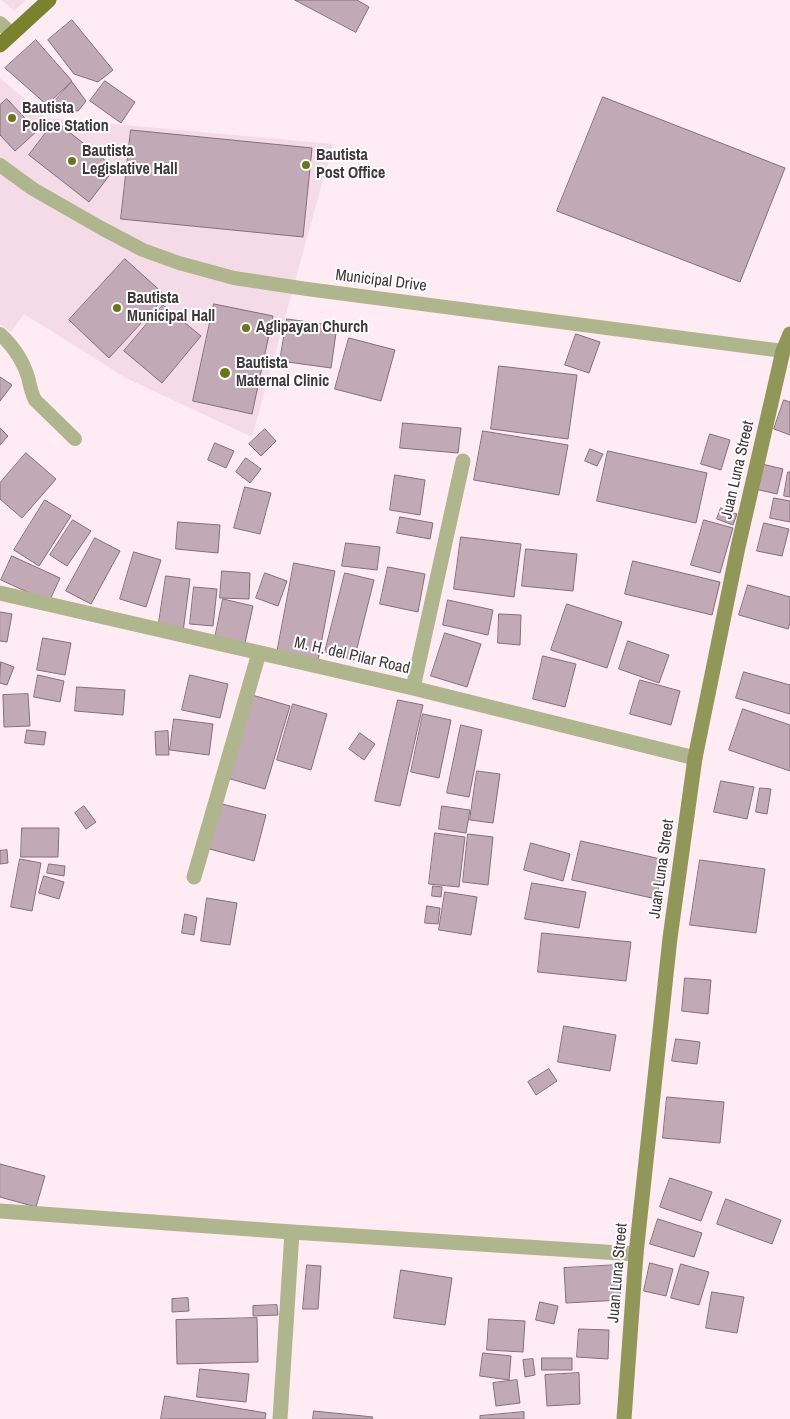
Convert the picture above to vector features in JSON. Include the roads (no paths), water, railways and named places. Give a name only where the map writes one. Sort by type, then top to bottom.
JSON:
[{"type":"main road","points":[[0,46],[49,0]]},
{"type":"street","name":"Juan Luna Street","points":[[624,1419],[636,1254],[670,938],[695,758],[738,547],[783,351],[790,334]]},
{"type":"street","points":[[413,688],[463,461]]},
{"type":"street","name":"M. H. del Pilar Road","points":[[0,593],[413,688],[695,758]]},
{"type":"street","points":[[194,877],[259,653]]},
{"type":"street","points":[[0,1211],[636,1254]]},
{"type":"street","points":[[280,1419],[292,1232]]},
{"type":"lane","points":[[0,23],[12,34]]},
{"type":"lane","name":"Municipal Drive","points":[[0,165],[33,189],[102,229],[143,250],[179,263],[234,278],[783,351]]},
{"type":"lane","points":[[0,334],[10,344],[28,376],[34,400],[75,439]]},
{"type":"place","name":"Bautista Police Station","points":[[12,118]]},
{"type":"place","name":"Bautista Legislative Hall","points":[[72,161]]},
{"type":"place","name":"Bautista Post Office","points":[[306,165]]},
{"type":"place","name":"Bautista Municipal Hall","points":[[117,308]]},
{"type":"place","name":"Aglipayan Church","points":[[246,328]]},
{"type":"place","name":"Bautista Maternal Clinic","points":[[225,373]]}]
